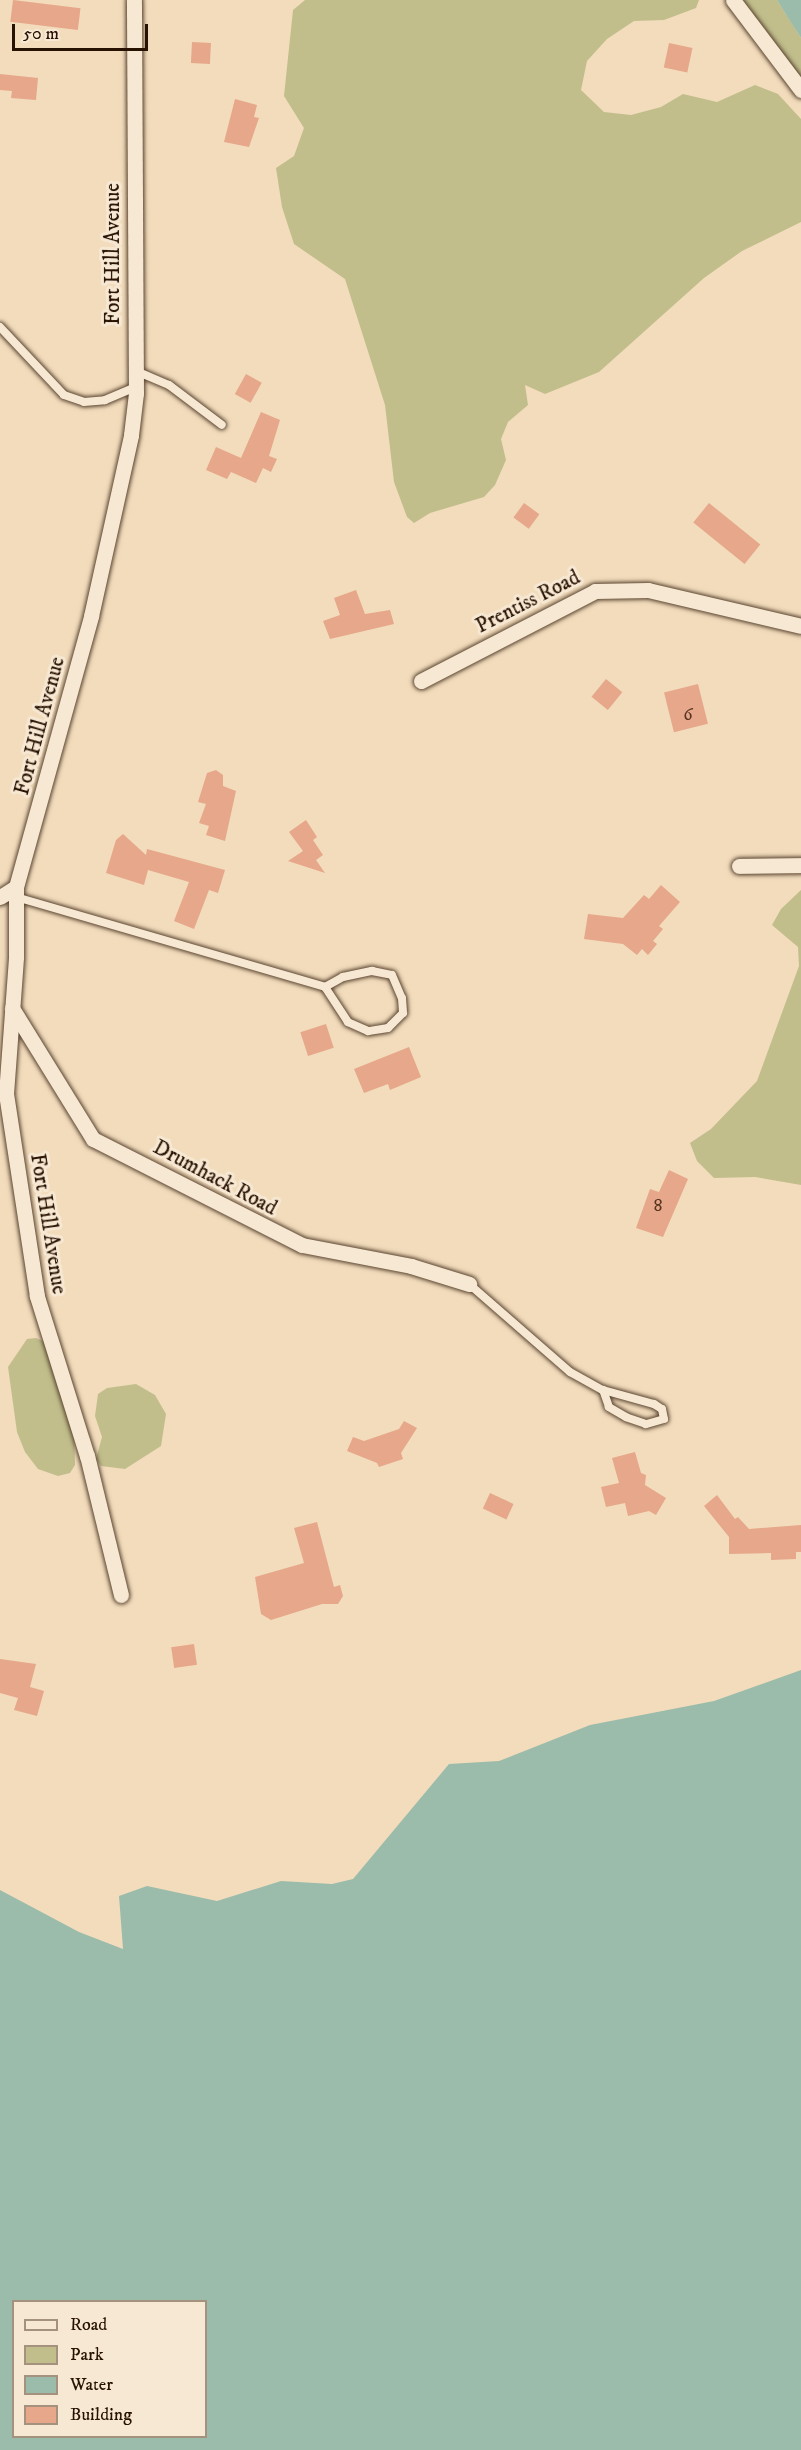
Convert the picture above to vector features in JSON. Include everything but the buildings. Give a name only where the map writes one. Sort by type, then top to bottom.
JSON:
[{"type":"street","name":"Fort Hill Avenue","points":[[120,1595],[87,1456],[37,1296],[6,1094],[16,892],[91,616],[131,435],[136,387],[134,0]]},
{"type":"street","points":[[733,0],[801,90]]},
{"type":"street","name":"Prentiss Road","points":[[421,681],[595,591],[648,590],[801,626]]},
{"type":"street","points":[[739,866],[801,865]]},
{"type":"street","points":[[0,897],[16,892]]},
{"type":"street","name":"Drumhack Road","points":[[12,1008],[93,1139],[302,1245],[411,1266],[469,1284]]},
{"type":"lane","points":[[0,327],[64,395],[84,402],[105,400],[136,387]]},
{"type":"lane","points":[[135,371],[169,385],[222,425]]},
{"type":"lane","points":[[16,892],[325,987],[366,972],[392,975],[402,998],[403,1013],[388,1028],[368,1031],[348,1022],[325,987]]},
{"type":"lane","points":[[469,1284],[551,1358],[603,1390],[654,1404],[662,1409],[664,1419],[646,1424],[626,1417],[609,1407],[603,1390]]},
{"type":"green space","points":[[305,0],[699,0],[696,8],[664,20],[634,21],[607,39],[587,61],[581,90],[604,112],[631,115],[661,107],[683,94],[717,102],[755,85],[778,94],[801,119],[801,222],[742,251],[704,278],[599,372],[545,394],[525,385],[528,405],[508,422],[501,439],[506,460],[495,485],[484,497],[430,513],[414,523],[407,517],[394,482],[385,405],[345,279],[294,244],[282,207],[276,168],[294,156],[304,128],[284,96],[293,10]]},
{"type":"green space","points":[[733,0],[777,0],[801,38],[801,88]]},
{"type":"green space","points":[[801,890],[801,1185],[755,1177],[714,1178],[697,1161],[690,1143],[711,1129],[757,1081],[799,966],[798,947],[772,925],[781,909]]},
{"type":"green space","points":[[36,1338],[47,1343],[74,1432],[75,1465],[70,1473],[58,1476],[38,1469],[25,1452],[17,1432],[8,1367],[27,1339]]},
{"type":"green space","points":[[136,1384],[155,1395],[166,1414],[161,1446],[125,1469],[101,1466],[96,1459],[102,1437],[95,1416],[98,1394],[107,1388]]},
{"type":"water","points":[[777,0],[801,0],[801,38],[790,21]]},
{"type":"water","points":[[801,1670],[801,2450],[0,2450],[0,1890],[79,1932],[123,1949],[119,1896],[147,1886],[217,1901],[281,1881],[332,1884],[353,1879],[449,1764],[499,1761],[590,1725],[714,1701]]}]
